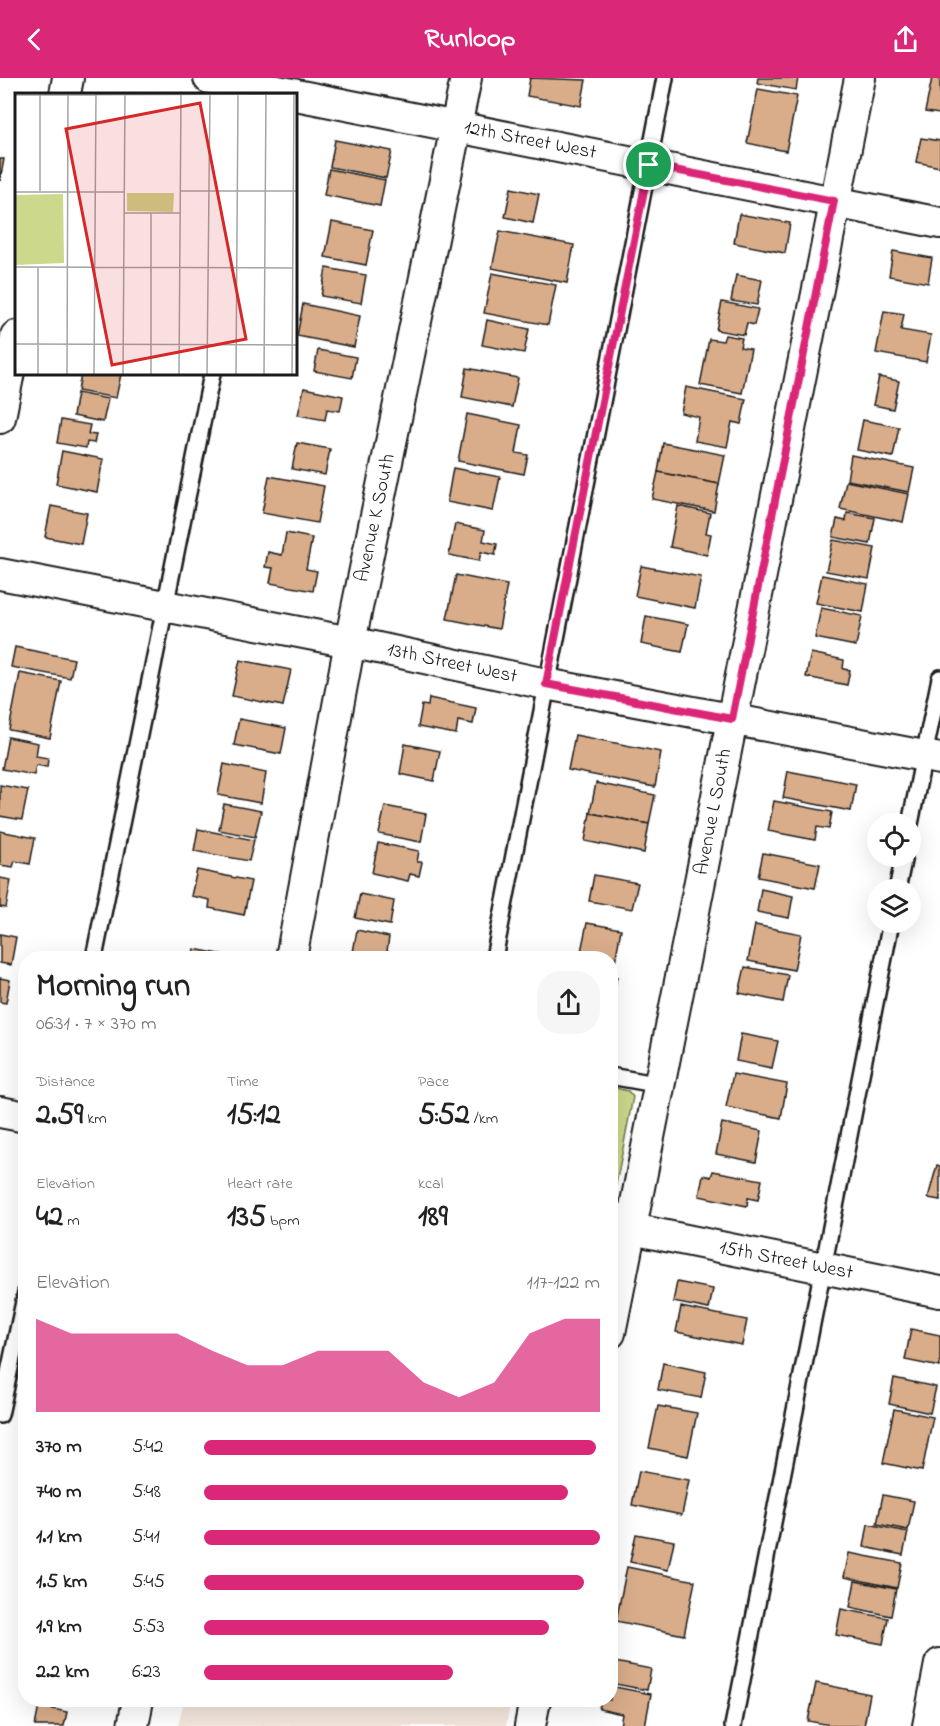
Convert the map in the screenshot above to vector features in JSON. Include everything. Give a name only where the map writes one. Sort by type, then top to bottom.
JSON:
[{"type":"street","points":[[65,93],[68,78]]},
{"type":"street","name":"12th Street West","points":[[209,78],[280,90]]},
{"type":"street","name":"Avenue K South","points":[[292,951],[350,642],[466,78]]},
{"type":"street","name":"Avenue L South","points":[[618,1295],[860,78]]},
{"type":"street","name":"12th Street West","points":[[297,94],[940,223]]},
{"type":"street","points":[[0,418],[15,341]]},
{"type":"street","name":"13th Street West","points":[[0,574],[350,642],[546,684],[932,758]]},
{"type":"street","points":[[0,1112],[18,1115]]},
{"type":"street","name":"15th Street West","points":[[632,1229],[940,1292]]},
{"type":"street","points":[[928,1726],[940,1664]]},
{"type":"street","points":[[133,1726],[137,1707]]},
{"type":"street","points":[[530,1726],[534,1707]]},
{"type":"lane","points":[[495,951],[665,78]]},
{"type":"lane","points":[[95,951],[212,375]]},
{"type":"lane","points":[[914,813],[932,758],[940,678]]},
{"type":"lane","points":[[733,1726],[821,1268],[889,933]]},
{"type":"lane","points":[[618,1077],[661,1085]]},
{"type":"lane","points":[[0,1415],[18,1330]]},
{"type":"shaded area","points":[[182,1707],[510,1707],[506,1726],[178,1726]]},
{"type":"green space","points":[[618,1089],[628,1091],[633,1097],[618,1174]]},
{"type":"building","points":[[530,78],[586,80],[581,106],[527,96]]},
{"type":"building","points":[[758,78],[798,78],[796,90],[757,83]]},
{"type":"building","points":[[932,78],[940,78],[940,114],[925,112]]},
{"type":"building","points":[[758,89],[797,96],[786,151],[747,143]]},
{"type":"building","points":[[921,138],[940,141],[940,167],[916,162]]},
{"type":"building","points":[[335,140],[392,151],[386,178],[330,167]]},
{"type":"building","points":[[0,159],[4,159],[0,181]]},
{"type":"building","points":[[329,169],[385,180],[380,206],[324,195]]},
{"type":"building","points":[[511,188],[539,194],[533,223],[505,217]]},
{"type":"building","points":[[739,214],[790,223],[785,253],[734,243]]},
{"type":"building","points":[[332,222],[373,230],[366,265],[325,257]]},
{"type":"building","points":[[500,231],[574,245],[567,283],[492,268]]},
{"type":"building","points":[[893,251],[932,258],[928,283],[889,276]]},
{"type":"building","points":[[326,268],[366,275],[361,303],[321,296]]},
{"type":"building","points":[[492,273],[556,285],[548,325],[484,313]]},
{"type":"building","points":[[736,275],[762,280],[757,305],[731,301]]},
{"type":"building","points":[[722,302],[758,309],[754,325],[747,323],[744,335],[716,330]]},
{"type":"building","points":[[303,304],[360,316],[354,347],[297,336]]},
{"type":"building","points":[[884,311],[904,314],[901,330],[931,335],[926,362],[876,353]]},
{"type":"building","points":[[487,320],[529,329],[524,353],[482,345]]},
{"type":"building","points":[[725,335],[742,338],[740,347],[751,349],[742,393],[700,385],[709,339],[723,341]]},
{"type":"building","points":[[318,350],[356,357],[352,378],[314,371]]},
{"type":"building","points":[[467,368],[518,378],[512,407],[462,397]]},
{"type":"building","points":[[81,375],[121,375],[116,398],[78,391]]},
{"type":"building","points":[[879,377],[899,381],[893,409],[873,405]]},
{"type":"building","points":[[686,387],[746,399],[741,424],[732,422],[727,447],[695,441],[699,417],[681,413]]},
{"type":"building","points":[[304,388],[343,396],[340,411],[327,409],[325,420],[298,415]]},
{"type":"building","points":[[77,393],[108,399],[103,422],[73,416]]},
{"type":"building","points":[[467,414],[521,425],[516,453],[528,455],[524,474],[458,461]]},
{"type":"building","points":[[61,420],[90,425],[88,434],[96,435],[94,443],[87,442],[86,448],[57,443]]},
{"type":"building","points":[[863,420],[899,427],[893,457],[857,450]]},
{"type":"building","points":[[297,443],[330,449],[325,475],[292,469]]},
{"type":"building","points":[[663,443],[725,455],[719,484],[658,472]]},
{"type":"building","points":[[62,451],[103,459],[97,492],[56,484]]},
{"type":"building","points":[[851,455],[914,468],[909,492],[847,480]]},
{"type":"building","points":[[453,468],[500,477],[493,511],[447,502]]},
{"type":"building","points":[[658,472],[719,484],[714,511],[652,499]]},
{"type":"building","points":[[269,476],[324,486],[317,523],[262,513]]},
{"type":"building","points":[[846,481],[909,494],[903,522],[840,509]]},
{"type":"building","points":[[51,506],[87,513],[81,544],[45,537]]},
{"type":"building","points":[[678,506],[710,513],[706,533],[711,534],[707,555],[670,547]]},
{"type":"building","points":[[847,513],[875,518],[870,544],[833,537],[837,519],[846,521]]},
{"type":"building","points":[[455,524],[485,530],[483,541],[497,544],[495,555],[481,552],[479,561],[449,555]]},
{"type":"building","points":[[286,533],[312,538],[306,569],[317,571],[313,591],[270,583],[273,568],[265,567],[268,552],[282,555]]},
{"type":"building","points":[[833,540],[875,548],[869,579],[826,571]]},
{"type":"building","points":[[641,566],[701,577],[695,608],[635,596]]},
{"type":"building","points":[[456,575],[507,585],[499,629],[447,619]]},
{"type":"building","points":[[822,575],[868,584],[863,612],[816,603]]},
{"type":"building","points":[[821,608],[862,616],[856,646],[815,638]]},
{"type":"building","points":[[646,616],[688,624],[682,652],[641,644]]},
{"type":"building","points":[[15,647],[74,659],[70,678],[11,667]]},
{"type":"building","points":[[811,653],[844,660],[843,669],[850,670],[847,685],[806,677]]},
{"type":"building","points":[[240,660],[291,670],[283,706],[232,696]]},
{"type":"building","points":[[20,673],[61,681],[50,738],[9,730]]},
{"type":"building","points":[[429,698],[476,708],[473,724],[458,721],[456,734],[418,727],[422,705],[428,706]]},
{"type":"building","points":[[239,719],[286,728],[281,754],[234,745]]},
{"type":"building","points":[[575,735],[661,752],[655,787],[568,770]]},
{"type":"building","points":[[8,737],[38,743],[36,756],[48,758],[47,767],[36,765],[34,775],[2,769]]},
{"type":"building","points":[[405,744],[440,751],[434,781],[400,774]]},
{"type":"building","points":[[224,764],[266,773],[261,803],[218,795]]},
{"type":"building","points":[[788,771],[856,784],[851,811],[783,798]]},
{"type":"building","points":[[596,783],[655,795],[649,824],[590,813]]},
{"type":"building","points":[[0,785],[28,790],[22,820],[0,816]]},
{"type":"building","points":[[774,801],[832,812],[829,829],[817,827],[815,840],[768,831]]},
{"type":"building","points":[[224,804],[261,811],[255,837],[219,830]]},
{"type":"building","points":[[385,806],[426,814],[421,842],[379,834]]},
{"type":"building","points":[[590,813],[649,824],[644,853],[585,841]]},
{"type":"building","points":[[198,829],[254,840],[249,861],[194,851]]},
{"type":"building","points":[[0,831],[35,838],[30,864],[15,861],[13,867],[0,865]]},
{"type":"building","points":[[378,843],[419,851],[417,862],[422,862],[419,876],[410,874],[408,881],[372,873]]},
{"type":"building","points":[[763,853],[820,864],[815,888],[758,877]]},
{"type":"building","points":[[197,870],[251,881],[244,915],[209,908],[210,900],[191,896]]},
{"type":"building","points":[[594,875],[638,883],[632,909],[589,901]]},
{"type":"building","points":[[0,878],[11,880],[6,908],[0,907]]},
{"type":"building","points":[[761,889],[793,896],[789,918],[757,912]]},
{"type":"building","points":[[360,894],[394,901],[390,925],[355,918]]},
{"type":"building","points":[[587,923],[621,929],[617,951],[581,951]]},
{"type":"building","points":[[755,925],[801,934],[794,970],[748,961]]},
{"type":"building","points":[[357,930],[389,937],[387,951],[353,951]]},
{"type":"building","points":[[0,934],[16,937],[11,965],[0,963]]},
{"type":"building","points":[[745,967],[788,975],[783,1002],[739,993]]},
{"type":"building","points":[[0,978],[10,980],[6,1003],[0,1002]]},
{"type":"building","points":[[741,1034],[778,1041],[772,1068],[736,1061]]},
{"type":"building","points":[[733,1074],[787,1084],[781,1118],[726,1107]]},
{"type":"building","points":[[722,1123],[762,1131],[756,1162],[716,1154]]},
{"type":"building","points":[[937,1165],[940,1166],[940,1200],[928,1198]]},
{"type":"building","points":[[713,1171],[762,1180],[758,1200],[748,1198],[747,1206],[699,1196],[703,1175],[711,1177]]},
{"type":"building","points":[[677,1282],[713,1289],[709,1309],[673,1302]]},
{"type":"building","points":[[681,1307],[747,1320],[742,1345],[676,1332]]},
{"type":"building","points":[[911,1329],[940,1335],[940,1367],[905,1360]]},
{"type":"building","points":[[663,1363],[706,1372],[701,1398],[658,1390]]},
{"type":"building","points":[[894,1378],[936,1387],[930,1413],[889,1404]]},
{"type":"building","points":[[658,1406],[697,1413],[688,1456],[649,1448]]},
{"type":"building","points":[[894,1409],[933,1417],[922,1471],[883,1463]]},
{"type":"building","points":[[639,1471],[689,1480],[682,1515],[632,1505]]},
{"type":"building","points":[[883,1495],[914,1501],[908,1530],[877,1524]]},
{"type":"building","points":[[868,1524],[908,1532],[903,1555],[864,1547]]},
{"type":"building","points":[[636,1534],[674,1541],[668,1570],[630,1562]]},
{"type":"building","points":[[849,1553],[902,1563],[897,1588],[844,1577]]},
{"type":"building","points":[[627,1567],[695,1581],[684,1635],[618,1621]]},
{"type":"building","points":[[855,1581],[896,1589],[891,1616],[850,1607]]},
{"type":"building","points":[[841,1609],[888,1618],[883,1644],[836,1635]]},
{"type":"building","points":[[618,1663],[651,1669],[647,1690],[618,1685]]},
{"type":"building","points":[[816,1683],[870,1694],[864,1726],[836,1726],[808,1721]]},
{"type":"building","points":[[618,1688],[651,1694],[645,1726],[620,1726],[622,1714],[599,1709],[599,1707],[618,1707]]},
{"type":"building","points":[[39,1707],[67,1712],[64,1726],[35,1726]]},
{"type":"route","points":[[649,165],[834,201],[732,719],[546,684],[649,165]]}]
